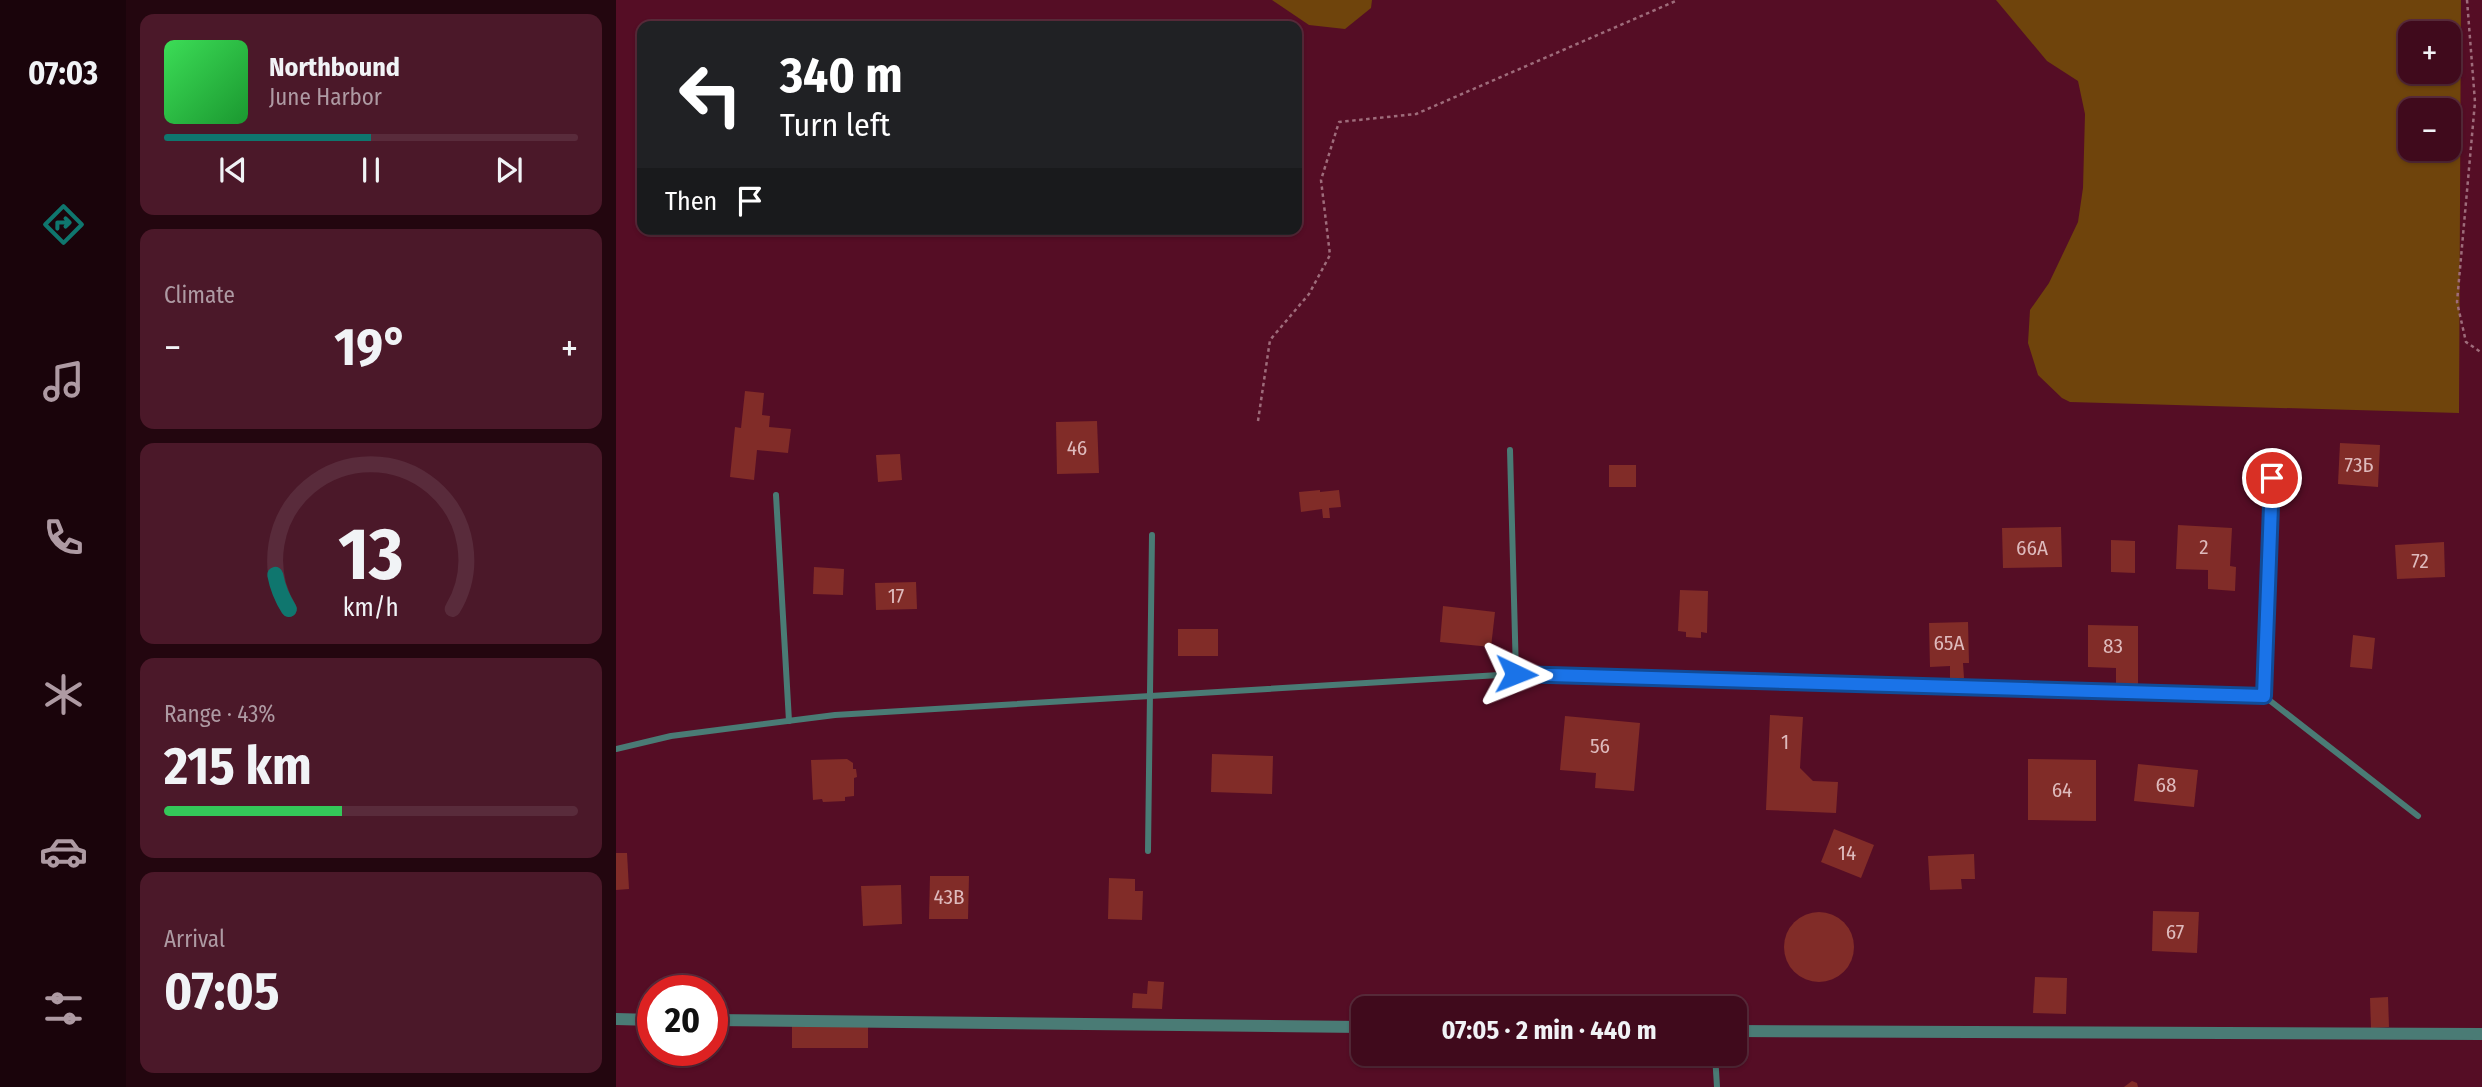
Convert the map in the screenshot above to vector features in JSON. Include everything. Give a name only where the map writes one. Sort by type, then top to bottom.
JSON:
[{"type":"street","points":[[616,1019],[637,1020]]},
{"type":"street","points":[[728,1020],[1351,1027]]},
{"type":"street","points":[[1747,1031],[2482,1034]]},
{"type":"lane","points":[[1510,450],[1516,674]]},
{"type":"lane","points":[[2264,696],[2272,478]]},
{"type":"lane","points":[[776,495],[789,721]]},
{"type":"lane","points":[[1148,851],[1152,535]]},
{"type":"lane","points":[[616,749],[671,736],[835,715],[1516,674],[2264,696],[2418,816]]},
{"type":"lane","points":[[1716,1066],[1717,1087]]},
{"type":"path","points":[[1258,421],[1270,340],[1309,294],[1330,255],[1321,180],[1339,122],[1416,114],[1678,0]]},
{"type":"path","points":[[2467,0],[2475,102],[2457,302],[2466,342],[2482,353]]},
{"type":"shaded area","points":[[1272,0],[1372,0],[1371,8],[1345,29],[1309,25]]},
{"type":"shaded area","points":[[1996,0],[2461,0],[2461,21],[2398,21],[2398,84],[2461,84],[2461,98],[2398,98],[2398,161],[2460,161],[2459,413],[2070,402],[2062,398],[2038,375],[2028,343],[2030,310],[2049,283],[2078,222],[2083,188],[2085,114],[2078,81],[2047,61]]},
{"type":"building","points":[[745,391],[764,393],[762,415],[770,416],[769,427],[791,429],[788,453],[757,450],[754,480],[730,477],[735,427],[741,428]]},
{"type":"building","points":[[1097,421],[1099,473],[1057,474],[1056,422]]},
{"type":"building","points":[[2340,443],[2380,445],[2378,487],[2338,484]]},
{"type":"building","points":[[900,454],[902,480],[878,482],[876,455]]},
{"type":"building","points":[[1609,465],[1636,465],[1636,487],[1609,487]]},
{"type":"building","points":[[1339,490],[1341,507],[1329,508],[1330,518],[1323,518],[1322,509],[1301,512],[1299,492]]},
{"type":"building","points":[[2178,525],[2232,528],[2230,566],[2236,567],[2235,591],[2208,589],[2208,570],[2176,569]]},
{"type":"building","points":[[2061,527],[2062,567],[2003,568],[2002,528]]},
{"type":"building","points":[[2111,540],[2135,541],[2135,573],[2111,572]]},
{"type":"building","points":[[2444,542],[2445,577],[2397,579],[2395,545]]},
{"type":"building","points":[[814,567],[844,569],[843,595],[813,594]]},
{"type":"building","points":[[916,582],[917,609],[876,610],[875,583]]},
{"type":"building","points":[[1680,590],[1708,591],[1707,633],[1701,632],[1701,638],[1686,637],[1686,632],[1678,631]]},
{"type":"building","points":[[1443,606],[1495,612],[1491,647],[1440,642]]},
{"type":"building","points":[[1968,622],[1969,663],[1963,663],[1964,678],[1950,678],[1950,666],[1930,667],[1929,623]]},
{"type":"building","points":[[2088,625],[2138,626],[2138,688],[2116,688],[2116,668],[2088,667]]},
{"type":"building","points":[[1178,629],[1218,629],[1218,656],[1178,656]]},
{"type":"building","points":[[2353,635],[2375,638],[2372,669],[2350,667]]},
{"type":"building","points":[[1770,715],[1803,717],[1800,768],[1813,781],[1838,782],[1836,813],[1766,810]]},
{"type":"building","points":[[1565,716],[1640,723],[1634,791],[1595,788],[1596,773],[1560,770]]},
{"type":"building","points":[[1212,754],[1273,756],[1272,794],[1211,792]]},
{"type":"building","points":[[847,759],[853,763],[853,769],[856,769],[854,796],[845,797],[845,801],[813,800],[811,760]]},
{"type":"building","points":[[2028,759],[2096,760],[2096,821],[2028,820]]},
{"type":"building","points":[[2138,764],[2198,770],[2194,807],[2134,801]]},
{"type":"building","points":[[1834,829],[1874,845],[1861,878],[1821,862]]},
{"type":"building","points":[[616,853],[627,853],[629,889],[616,890]]},
{"type":"building","points":[[1974,854],[1975,879],[1961,879],[1962,889],[1930,890],[1928,856]]},
{"type":"building","points":[[930,876],[969,876],[968,919],[929,919]]},
{"type":"building","points":[[1109,878],[1135,879],[1135,891],[1143,891],[1142,920],[1108,919]]},
{"type":"building","points":[[901,885],[902,924],[863,926],[861,886]]},
{"type":"building","points":[[2153,911],[2199,912],[2197,953],[2152,951]]},
{"type":"building","points":[[1812,912],[1826,912],[1839,918],[1848,927],[1854,947],[1852,960],[1844,972],[1826,982],[1812,982],[1799,976],[1790,967],[1784,954],[1784,940],[1790,927],[1799,918]]},
{"type":"building","points":[[2035,977],[2067,978],[2066,1014],[2033,1013]]},
{"type":"building","points":[[1148,981],[1164,982],[1162,1009],[1132,1008],[1133,993],[1147,994]]},
{"type":"building","points":[[2388,997],[2389,1027],[2371,1028],[2370,998]]},
{"type":"building","points":[[792,1025],[868,1025],[868,1048],[792,1048]]},
{"type":"building","points":[[2132,1081],[2137,1083],[2138,1087],[2124,1087]]},
{"type":"route","points":[[1516,674],[2264,696],[2272,478]]}]
